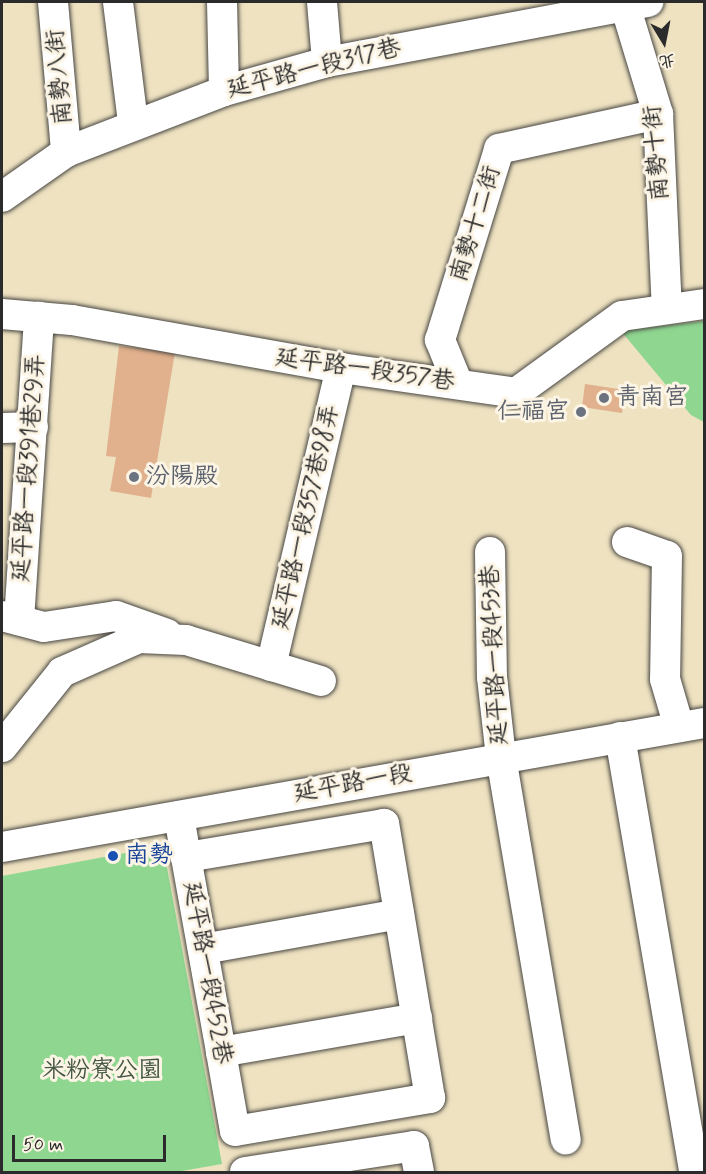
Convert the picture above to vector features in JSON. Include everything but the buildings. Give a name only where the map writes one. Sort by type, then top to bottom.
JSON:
[{"type":"street","name":"南勢八街","points":[[53,2],[66,152]]},
{"type":"street","points":[[118,2],[133,123]]},
{"type":"street","points":[[222,2],[224,91]]},
{"type":"street","points":[[322,2],[327,62]]},
{"type":"street","name":"延平路一段317巷","points":[[2,198],[66,152],[133,123],[224,91],[327,62],[633,3]]},
{"type":"street","name":"南勢十街","points":[[633,3],[658,114],[667,309]]},
{"type":"street","name":"南勢十二街","points":[[458,384],[440,340],[499,149],[658,114]]},
{"type":"street","name":"延平路一段357巷","points":[[2,314],[39,317],[341,368],[516,393],[622,316],[705,304]]},
{"type":"street","name":"延平路一段391巷29弄","points":[[10,618],[33,427],[39,317]]},
{"type":"street","name":"延平路一段357巷98弄","points":[[271,666],[341,368]]},
{"type":"street","points":[[2,428],[33,427]]},
{"type":"street","points":[[627,542],[667,556],[665,679],[692,725]]},
{"type":"street","name":"延平路一段453巷","points":[[490,552],[492,677],[501,757],[566,1140]]},
{"type":"street","points":[[10,618],[44,627],[116,616],[321,681]]},
{"type":"street","points":[[2,747],[62,672],[139,638],[186,640]]},
{"type":"street","name":"延平路一段","points":[[2,847],[692,725]]},
{"type":"street","points":[[620,737],[694,1173]]},
{"type":"street","name":"延平路一段452巷","points":[[178,816],[235,1131],[430,1098],[417,1018]]},
{"type":"street","points":[[186,857],[384,824],[417,1018],[221,1052]]},
{"type":"street","points":[[203,949],[399,914]]},
{"type":"street","points":[[245,1173],[414,1146],[419,1173]]},
{"type":"green space","points":[[704,321],[704,422],[691,415],[621,331]]},
{"type":"green space","name":"米粉寮公園","points":[[163,846],[222,1164],[176,1172],[2,1172],[2,876]]},
{"type":"place","name":"青南宫","points":[[604,398]]},
{"type":"place","name":"仁福宫","points":[[581,412]]},
{"type":"place","name":"汾陽殿","points":[[134,477]]},
{"type":"place","name":"南勢","points":[[113,856]]}]
